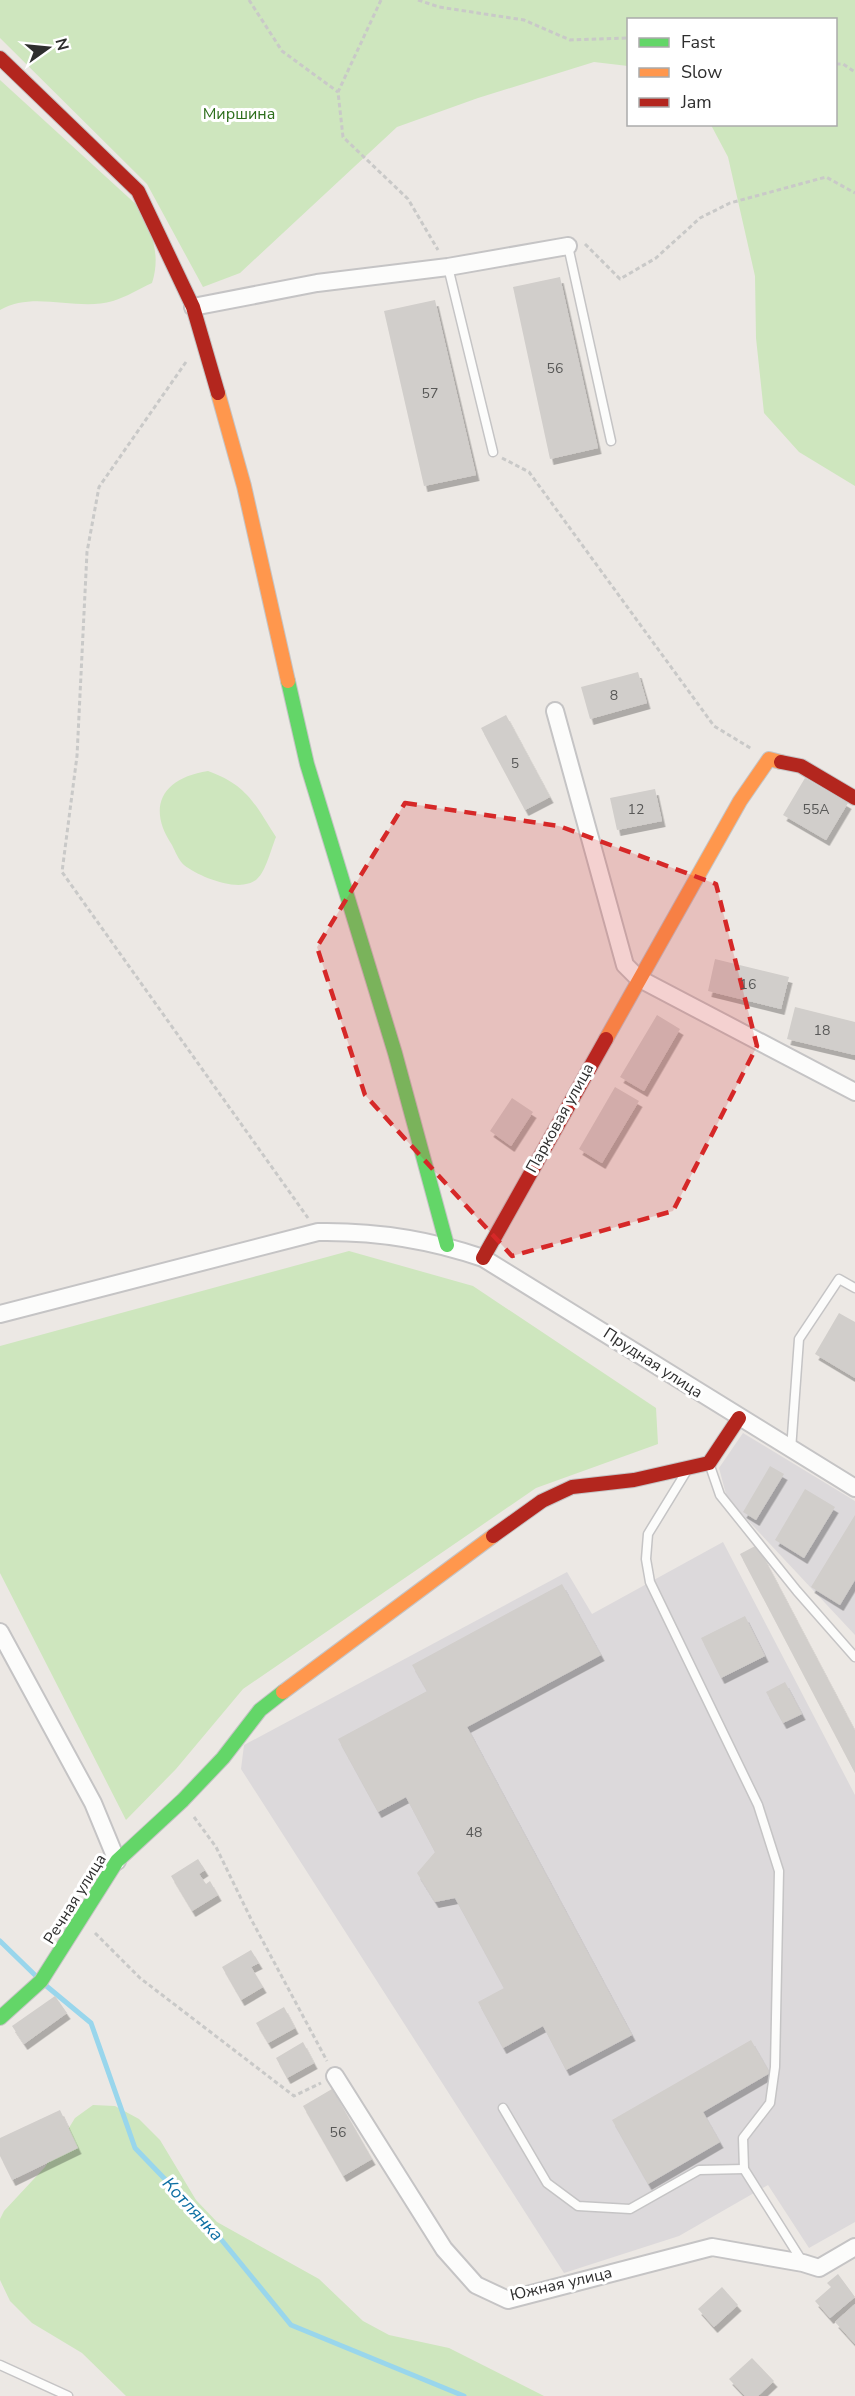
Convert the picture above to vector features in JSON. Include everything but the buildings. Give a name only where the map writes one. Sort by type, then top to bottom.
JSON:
[{"type":"street","points":[[0,58],[138,191],[194,307],[244,486],[307,764],[395,1053],[447,1245]]},
{"type":"street","points":[[194,307],[317,283],[448,267],[568,246]]},
{"type":"street","points":[[555,711],[625,966],[638,978],[855,1092]]},
{"type":"street","points":[[769,759],[801,766],[855,798]]},
{"type":"street","name":"Парковая улица","points":[[483,1258],[638,978],[740,801],[769,759]]},
{"type":"street","name":"Прудная улица","points":[[0,1314],[318,1232],[365,1231],[447,1245],[483,1258],[855,1488]]},
{"type":"street","points":[[709,1463],[739,1418]]},
{"type":"street","name":"Речная улица","points":[[0,2018],[41,1981],[82,1920],[117,1861],[183,1800],[224,1758],[260,1710],[400,1603],[542,1501],[572,1487],[634,1480],[709,1463]]},
{"type":"street","points":[[0,1632],[93,1803],[117,1861]]},
{"type":"street","name":"Южная улица","points":[[335,2076],[444,2249],[476,2285],[508,2300],[712,2247],[803,2263],[819,2268],[855,2247]]},
{"type":"lane","points":[[568,246],[611,441]]},
{"type":"lane","points":[[448,267],[493,452]]},
{"type":"lane","points":[[791,1450],[800,1339],[839,1279],[855,1288]]},
{"type":"lane","points":[[709,1463],[720,1495],[797,1592],[855,1658]]},
{"type":"lane","points":[[690,1467],[648,1534],[646,1559],[650,1582],[758,1805],[779,1871],[775,2067],[770,2103],[742,2138],[744,2169],[756,2193],[803,2263]]},
{"type":"lane","points":[[503,2108],[547,2183],[578,2206],[630,2209],[699,2170],[744,2169]]},
{"type":"lane","points":[[0,2366],[68,2396]]},
{"type":"path","points":[[249,0],[282,51],[338,92]]},
{"type":"path","points":[[381,0],[338,92],[344,137],[408,199],[448,267]]},
{"type":"path","points":[[417,0],[439,7],[524,20],[570,40],[627,38]]},
{"type":"path","points":[[837,64],[843,64],[855,72]]},
{"type":"path","points":[[568,246],[583,242],[620,279],[656,258],[700,218],[730,203],[826,177],[855,193]]},
{"type":"path","points":[[203,338],[99,487],[87,552],[77,756],[62,872],[318,1232]]},
{"type":"path","points":[[493,452],[529,472],[714,726],[769,759]]},
{"type":"path","points":[[82,1920],[140,1978],[294,2096],[335,2076],[251,1919],[216,1847],[183,1800]]},
{"type":"highlighted area","points":[[405,803],[559,826],[716,884],[757,1046],[673,1211],[512,1256],[365,1095],[317,947]]},
{"type":"shaded area","points":[[743,1433],[855,1501],[855,1635],[727,1498],[719,1468]]},
{"type":"shaded area","points":[[723,1542],[855,1795],[855,2222],[809,2248],[768,2185],[679,2236],[564,2273],[241,1769],[244,1745],[567,1572],[592,1614]]},
{"type":"green space","name":"Миршина","points":[[0,0],[855,0],[855,486],[799,452],[764,413],[756,338],[755,276],[728,157],[712,126],[837,126],[837,18],[627,18],[627,66],[594,62],[478,98],[397,127],[240,273],[203,287],[147,184],[0,38]]},
{"type":"green space","points":[[0,80],[140,208],[154,244],[156,263],[152,283],[113,301],[99,304],[41,301],[13,304],[0,310]]},
{"type":"green space","points":[[208,771],[241,789],[256,805],[276,837],[263,871],[257,879],[250,883],[241,885],[220,882],[191,870],[180,861],[164,831],[160,818],[163,796],[180,780]]},
{"type":"green space","points":[[349,1251],[473,1286],[656,1408],[658,1444],[536,1488],[243,1689],[176,1769],[126,1820],[0,1573],[0,1346]]},
{"type":"green space","points":[[93,2105],[115,2106],[139,2119],[160,2140],[196,2200],[217,2222],[319,2279],[363,2321],[389,2335],[449,2348],[544,2396],[126,2396],[82,2353],[32,2323],[10,2301],[0,2280],[0,2219],[4,2211],[45,2167],[75,2118]]},
{"type":"waterway","name":"Котлянка","points":[[0,1941],[37,1977]]},
{"type":"waterway","name":"Котлянка","points":[[44,1984],[91,2023],[135,2148],[211,2227],[291,2325],[464,2396]]},
{"type":"traffic: fast","points":[[288,681],[307,764],[395,1053],[447,1245]]},
{"type":"traffic: fast","points":[[0,2018],[41,1981],[117,1861],[183,1800],[223,1758],[260,1710],[283,1692]]},
{"type":"traffic: slow","points":[[218,393],[244,486],[288,681]]},
{"type":"traffic: slow","points":[[606,1039],[740,801],[769,759],[781,762]]},
{"type":"traffic: slow","points":[[283,1692],[493,1536]]},
{"type":"traffic: jam","points":[[0,58],[138,191],[193,307],[218,393]]},
{"type":"traffic: jam","points":[[781,762],[801,766],[855,798]]},
{"type":"traffic: jam","points":[[483,1258],[606,1039]]},
{"type":"traffic: jam","points":[[493,1536],[542,1501],[572,1487],[634,1480],[709,1463],[739,1418]]}]
